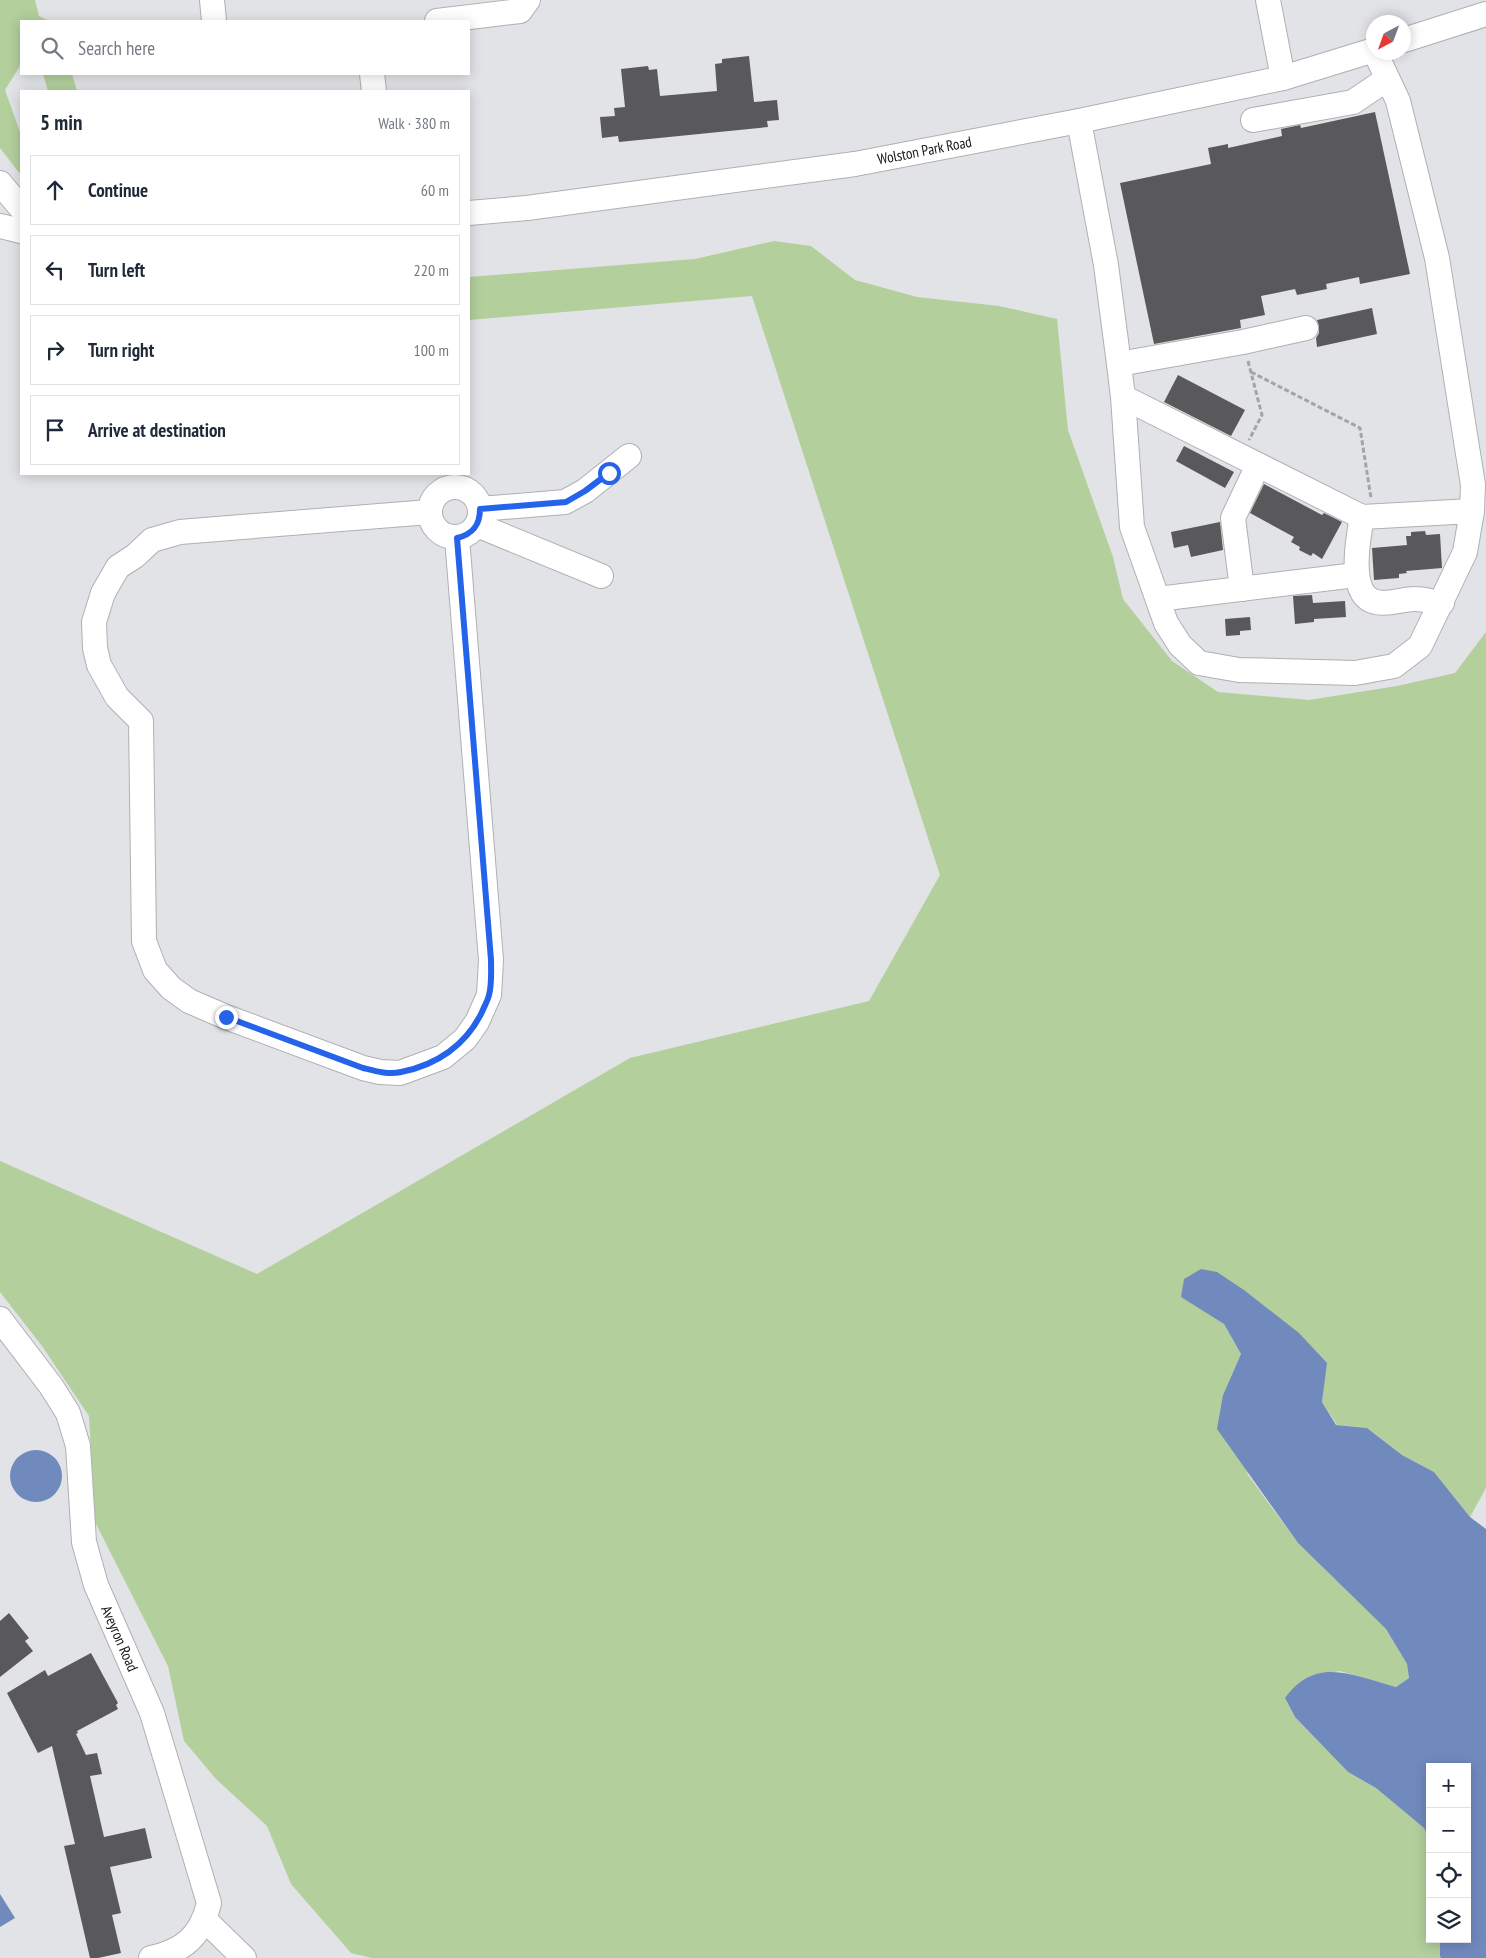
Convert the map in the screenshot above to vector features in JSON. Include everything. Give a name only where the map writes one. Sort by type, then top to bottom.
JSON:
[{"type":"street","points":[[212,0],[214,20]]},
{"type":"street","points":[[445,20],[520,11],[528,0]]},
{"type":"street","points":[[1268,0],[1282,78]]},
{"type":"street","points":[[1411,38],[1486,14]]},
{"type":"street","name":"Wolston Park Road","points":[[470,213],[527,208],[855,164],[1079,121],[1282,78],[1366,52]]},
{"type":"street","points":[[1079,121],[1106,265],[1119,364],[1132,527],[1166,623],[1180,645],[1199,663],[1239,670],[1354,673],[1394,666],[1420,646],[1465,552],[1472,511],[1473,485],[1437,258],[1398,101],[1378,60]]},
{"type":"street","points":[[372,75],[374,90]]},
{"type":"street","points":[[1253,120],[1353,102],[1387,79]]},
{"type":"street","points":[[0,183],[20,207]]},
{"type":"street","points":[[0,226],[20,231]]},
{"type":"street","points":[[1119,364],[1243,342],[1306,328]]},
{"type":"street","points":[[1123,397],[1362,517],[1472,511]]},
{"type":"street","points":[[478,517],[566,502],[585,491],[629,456]]},
{"type":"street","points":[[1242,589],[1233,518],[1249,460]]},
{"type":"street","points":[[448,481],[457,487],[466,489],[478,501],[478,517],[472,531],[457,538],[449,537],[435,528],[429,512],[434,496],[441,491],[448,481]]},
{"type":"street","points":[[429,512],[180,532],[152,540],[135,556],[118,568],[103,593],[94,622],[95,648],[100,666],[117,697],[141,721],[144,941],[155,970],[170,988],[189,1002],[363,1068],[380,1072],[400,1073],[443,1057],[465,1039],[477,1022],[489,996],[491,960],[457,538]]},
{"type":"street","points":[[478,517],[601,576]]},
{"type":"street","points":[[1362,517],[1358,540],[1356,575],[1363,593],[1370,600],[1378,603],[1415,599],[1442,603]]},
{"type":"street","points":[[1158,599],[1356,575]]},
{"type":"street","name":"Aveyron Road","points":[[0,1319],[51,1386],[68,1413],[78,1446],[84,1542],[96,1585],[152,1713],[209,1903],[205,1920]]},
{"type":"street","points":[[151,1958],[178,1950],[188,1942],[205,1920],[244,1958]]},
{"type":"path","points":[[1243,342],[1262,415],[1249,460]]},
{"type":"path","points":[[1251,372],[1360,428],[1372,505],[1362,517]]},
{"type":"green space","points":[[0,0],[35,0],[39,16],[47,20],[20,20],[20,66],[5,90],[20,132],[20,174],[0,148]]},
{"type":"green space","points":[[43,75],[72,75],[77,90],[48,90]]},
{"type":"green space","points":[[774,241],[811,246],[855,280],[917,297],[999,306],[1057,319],[1068,430],[1113,557],[1123,599],[1172,661],[1218,692],[1309,700],[1397,686],[1455,673],[1486,632],[1486,1488],[1470,1517],[1434,1472],[1402,1455],[1367,1428],[1337,1425],[1322,1402],[1326,1363],[1181,1296],[1224,1324],[1241,1354],[1223,1395],[1248,1475],[1298,1543],[1386,1629],[1407,1664],[1409,1678],[1396,1687],[1340,1671],[1313,1675],[1285,1698],[1295,1717],[1348,1772],[1376,1788],[1424,1828],[1426,1832],[1426,1943],[1440,1943],[1441,1958],[372,1958],[351,1953],[291,1884],[267,1826],[216,1779],[184,1741],[168,1666],[95,1522],[89,1416],[42,1346],[0,1292],[0,1161],[257,1274],[630,1058],[869,1001],[940,875],[752,296],[470,320],[470,277],[695,259]]},
{"type":"water","points":[[1201,1269],[1217,1272],[1244,1290],[1299,1333],[1327,1363],[1322,1402],[1336,1425],[1367,1428],[1402,1455],[1434,1472],[1470,1517],[1486,1529],[1486,1958],[1441,1958],[1440,1956],[1440,1943],[1471,1943],[1471,1763],[1426,1763],[1426,1832],[1424,1828],[1376,1788],[1348,1772],[1295,1717],[1285,1698],[1297,1685],[1310,1677],[1323,1673],[1350,1674],[1396,1687],[1409,1678],[1407,1664],[1386,1629],[1298,1543],[1217,1429],[1223,1395],[1241,1354],[1224,1324],[1181,1297],[1184,1279]]},
{"type":"water","points":[[36,1450],[46,1452],[54,1458],[60,1466],[62,1476],[60,1486],[54,1494],[46,1500],[36,1502],[26,1500],[18,1494],[12,1486],[10,1476],[12,1466],[18,1458],[26,1452]]},
{"type":"water","points":[[0,1894],[15,1918],[0,1927]]},
{"type":"building","points":[[749,56],[754,102],[777,100],[779,120],[767,121],[768,127],[619,142],[618,136],[602,138],[600,117],[615,116],[614,108],[625,107],[621,69],[648,66],[649,70],[657,69],[660,96],[717,91],[715,64],[722,63],[722,59]]},
{"type":"building","points":[[1375,112],[1410,274],[1360,284],[1359,277],[1326,284],[1327,289],[1297,295],[1295,289],[1261,296],[1265,315],[1240,320],[1241,328],[1154,344],[1120,183],[1211,164],[1208,148],[1228,144],[1228,148],[1282,136],[1281,129],[1300,125],[1301,128]]},
{"type":"building","points":[[1372,308],[1377,334],[1317,347],[1316,338],[1319,333],[1319,326],[1317,320]]},
{"type":"building","points":[[1178,375],[1245,410],[1231,436],[1164,402]]},
{"type":"building","points":[[1184,446],[1234,472],[1225,488],[1176,461]]},
{"type":"building","points":[[1264,484],[1322,515],[1324,513],[1342,522],[1322,559],[1313,553],[1311,556],[1299,550],[1300,547],[1291,542],[1294,537],[1250,513]]},
{"type":"building","points":[[1220,522],[1223,550],[1191,557],[1188,545],[1174,548],[1171,532]]},
{"type":"building","points":[[1425,531],[1426,535],[1440,534],[1442,568],[1406,571],[1407,573],[1399,574],[1399,578],[1374,580],[1372,548],[1407,545],[1406,536],[1411,536],[1411,532]]},
{"type":"building","points":[[1312,595],[1313,603],[1345,601],[1346,617],[1314,619],[1314,622],[1295,624],[1293,596]]},
{"type":"building","points":[[1250,617],[1251,630],[1240,631],[1240,635],[1226,636],[1225,619]]},
{"type":"building","points":[[9,1613],[29,1638],[25,1641],[33,1651],[0,1677],[0,1621]]},
{"type":"building","points":[[91,1653],[118,1703],[116,1705],[118,1709],[77,1731],[78,1733],[76,1734],[86,1755],[97,1753],[102,1774],[90,1776],[104,1837],[145,1828],[152,1858],[110,1867],[121,1913],[112,1915],[121,1953],[98,1958],[90,1958],[64,1846],[75,1844],[52,1746],[38,1753],[7,1693],[45,1670],[48,1676]]},
{"type":"route","points":[[226,1017],[363,1068],[380,1072],[400,1073],[443,1057],[465,1039],[477,1022],[489,996],[491,960],[457,538],[465,536],[477,525],[480,509],[566,502],[585,491],[609,473]]}]
